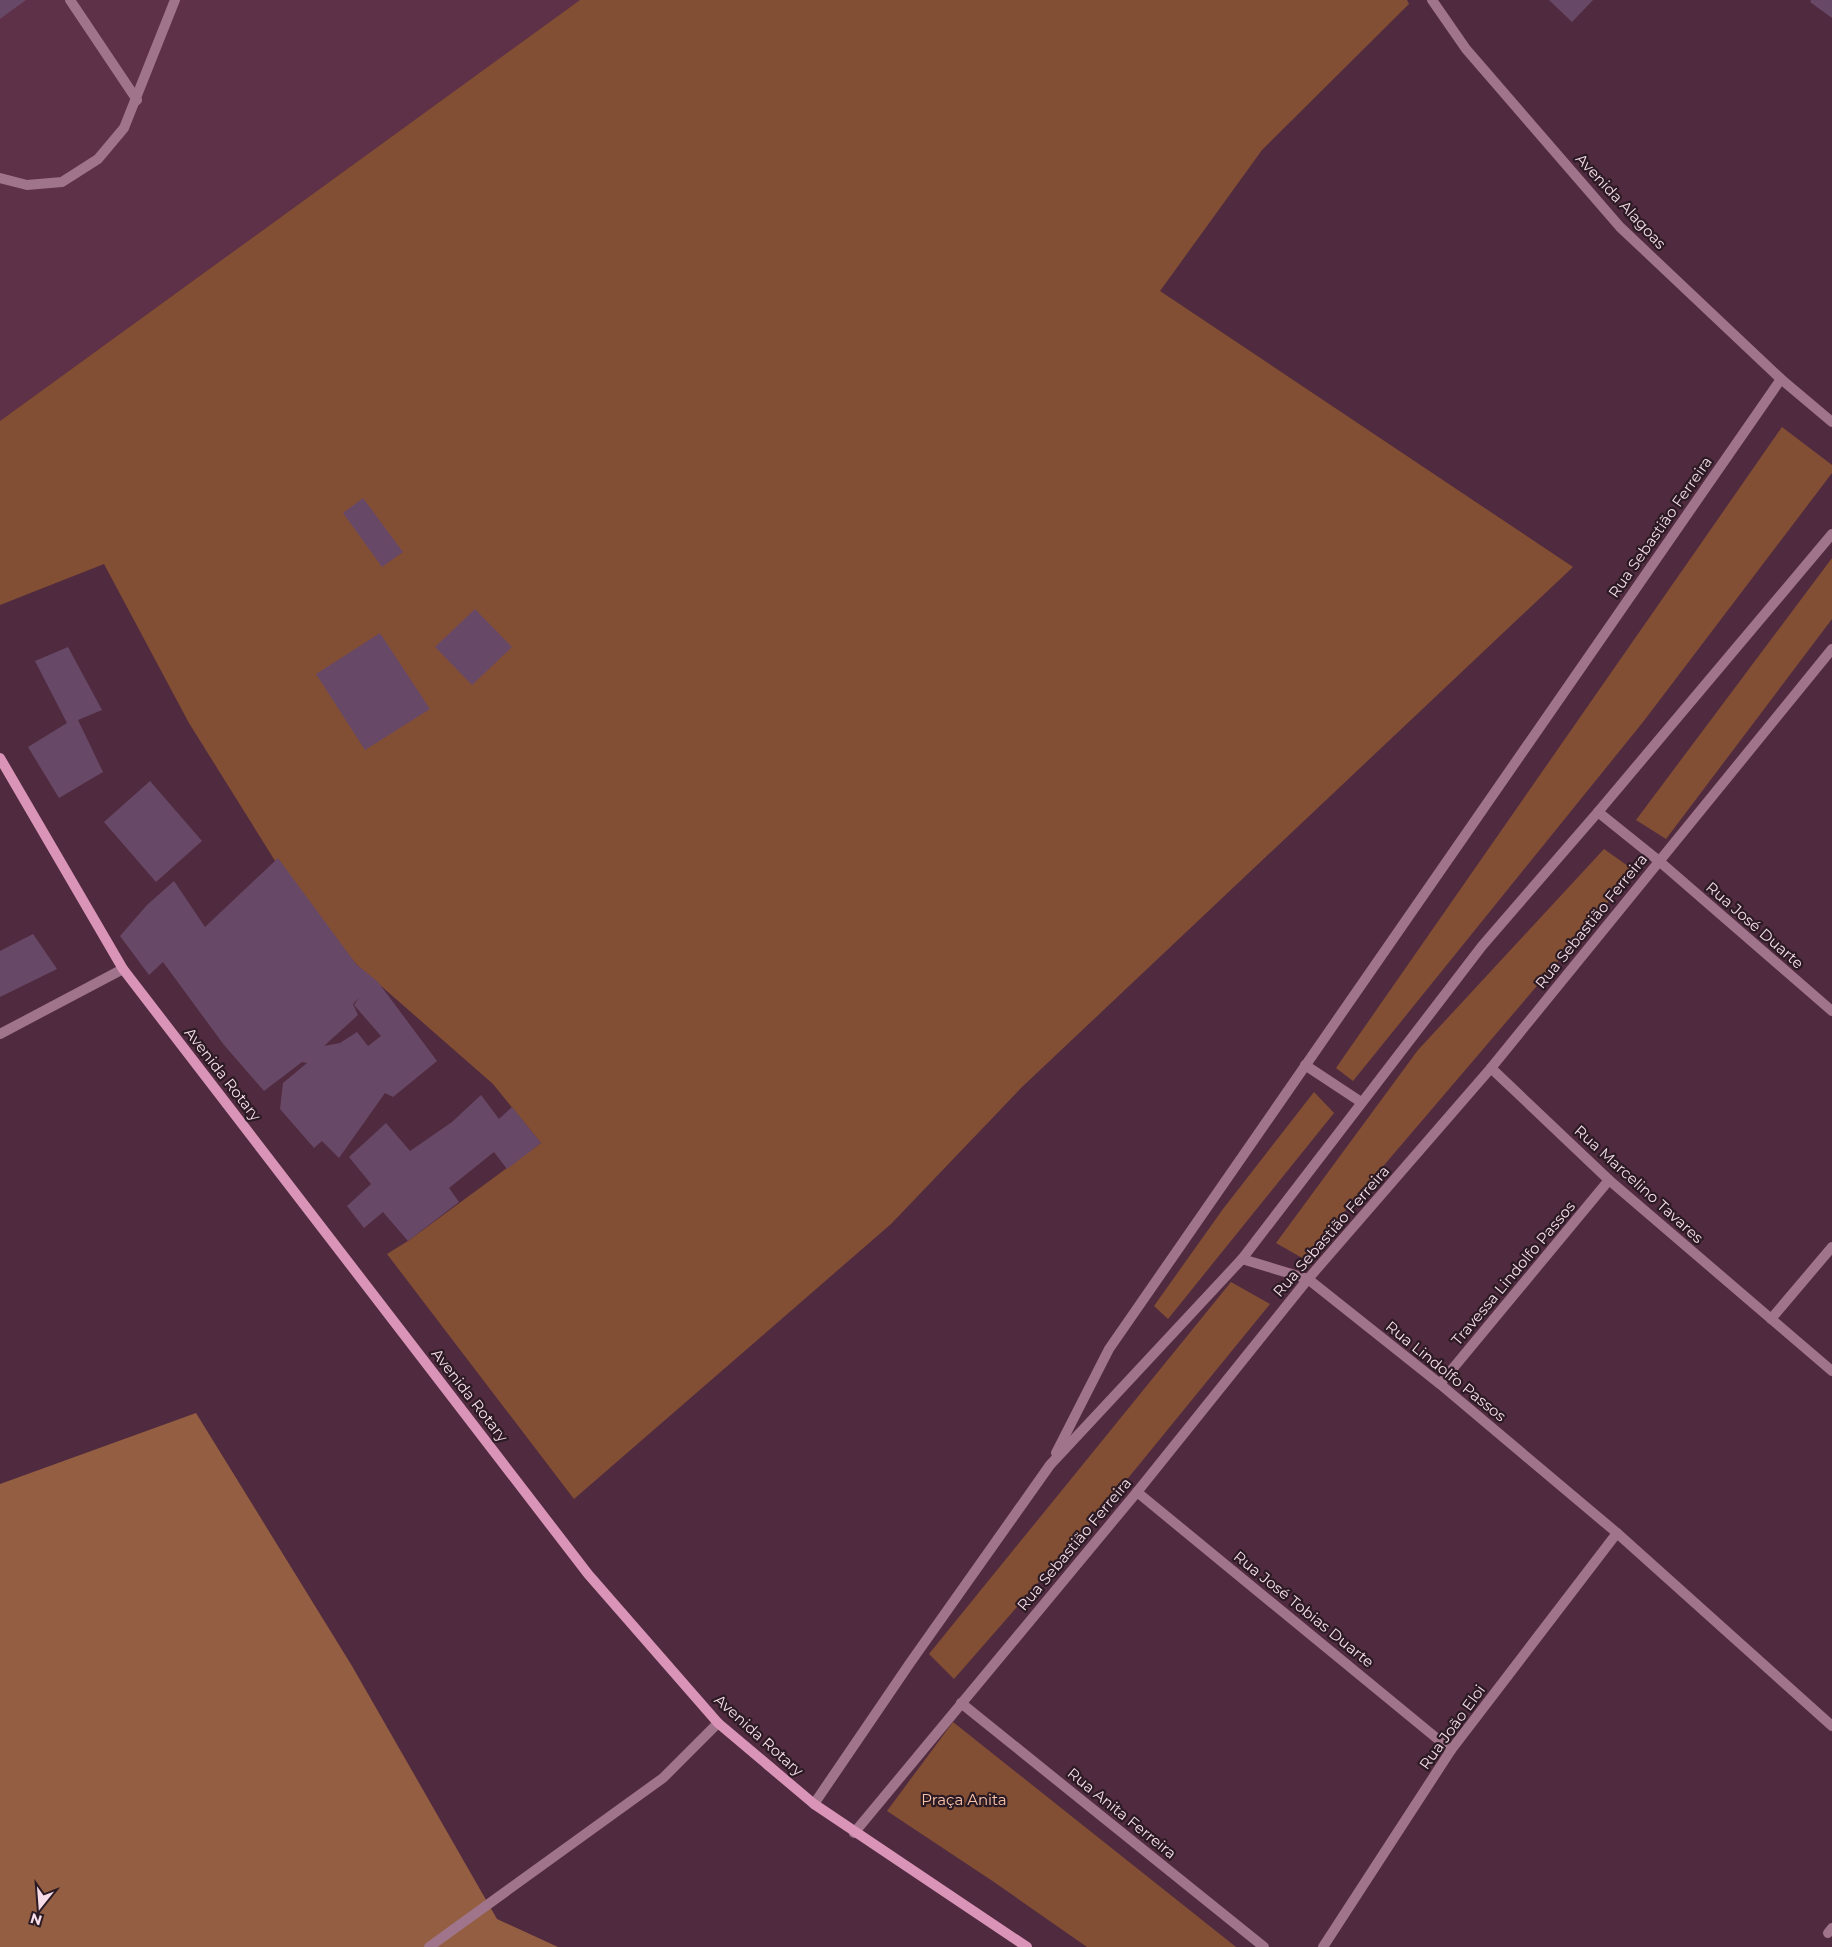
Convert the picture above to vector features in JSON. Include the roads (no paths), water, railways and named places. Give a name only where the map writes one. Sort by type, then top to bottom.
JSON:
[{"type":"main road","name":"Avenida Rotary","points":[[0,758],[123,969],[588,1574],[718,1723],[814,1804],[854,1833],[1027,1947]]},
{"type":"street","points":[[70,0],[137,100]]},
{"type":"street","points":[[0,178],[27,185],[62,182],[98,159],[124,128],[137,100],[175,0]]},
{"type":"street","name":"Avenida Alagoas","points":[[1432,0],[1466,48],[1620,227],[1781,379],[1832,422]]},
{"type":"street","name":"Rua Sebastião Ferreira","points":[[1050,1465],[1110,1349],[1781,379]]},
{"type":"street","name":"Rua Sebastião Ferreira","points":[[814,1804],[910,1663],[1050,1465],[1242,1258],[1482,946],[1598,812],[1832,534]]},
{"type":"street","name":"Rua Sebastião Ferreira","points":[[854,1833],[1137,1492],[1308,1279],[1491,1068],[1832,650]]},
{"type":"street","name":"Rua José Duarte","points":[[1598,812],[1659,861],[1832,1011]]},
{"type":"street","points":[[0,1034],[123,969]]},
{"type":"street","points":[[1305,1065],[1361,1102]]},
{"type":"street","name":"Rua Marcelino Tavares","points":[[1491,1068],[1609,1180],[1832,1371]]},
{"type":"street","name":"Travessa Lindolfo Passos","points":[[1440,1384],[1609,1180]]},
{"type":"street","points":[[1770,1318],[1832,1247]]},
{"type":"street","name":"Rua Lindolfo Passos","points":[[1242,1258],[1308,1279],[1440,1384],[1616,1533],[1832,1726]]},
{"type":"street","name":"Rua José Tobias Duarte","points":[[1137,1492],[1451,1750]]},
{"type":"street","name":"Rua João Eloi","points":[[1323,1947],[1451,1750],[1616,1533]]},
{"type":"street","name":"Rua Anita Ferreira","points":[[961,1703],[1264,1947]]},
{"type":"street","points":[[429,1947],[663,1778],[718,1723]]},
{"type":"park label","name":"Praça Anita","points":[[964,1799]]}]
